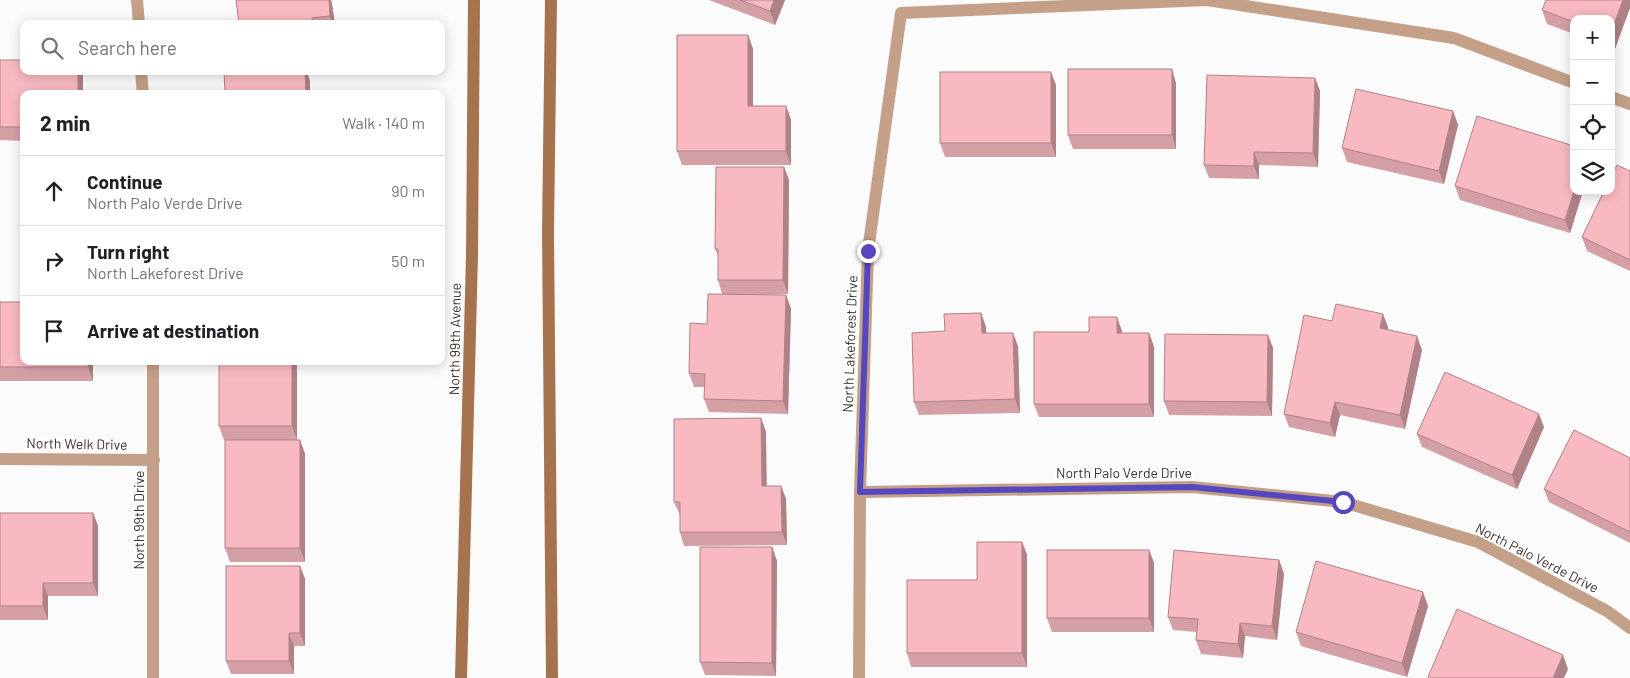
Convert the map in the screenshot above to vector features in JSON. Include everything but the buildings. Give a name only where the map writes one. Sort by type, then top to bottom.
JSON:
[{"type":"main road","name":"North 99th Avenue","points":[[461,678],[472,255],[474,0]]},
{"type":"main road","points":[[551,0],[548,232],[552,678]]},
{"type":"street","points":[[137,0],[139,20]]},
{"type":"street","name":"North Lakeforest Drive","points":[[859,678],[860,492],[868,251],[901,12],[1207,0],[1454,38],[1570,82]]},
{"type":"street","points":[[141,75],[142,90]]},
{"type":"street","points":[[1615,98],[1630,104]]},
{"type":"street","name":"North 99th Drive","points":[[152,365],[154,460],[153,678]]},
{"type":"street","name":"North Welk Drive","points":[[0,459],[154,460]]},
{"type":"street","name":"North Palo Verde Drive","points":[[860,492],[1192,487],[1343,502],[1478,542],[1607,611],[1630,628]]},
{"type":"route","points":[[868,251],[860,492],[1192,487],[1343,502]]}]
